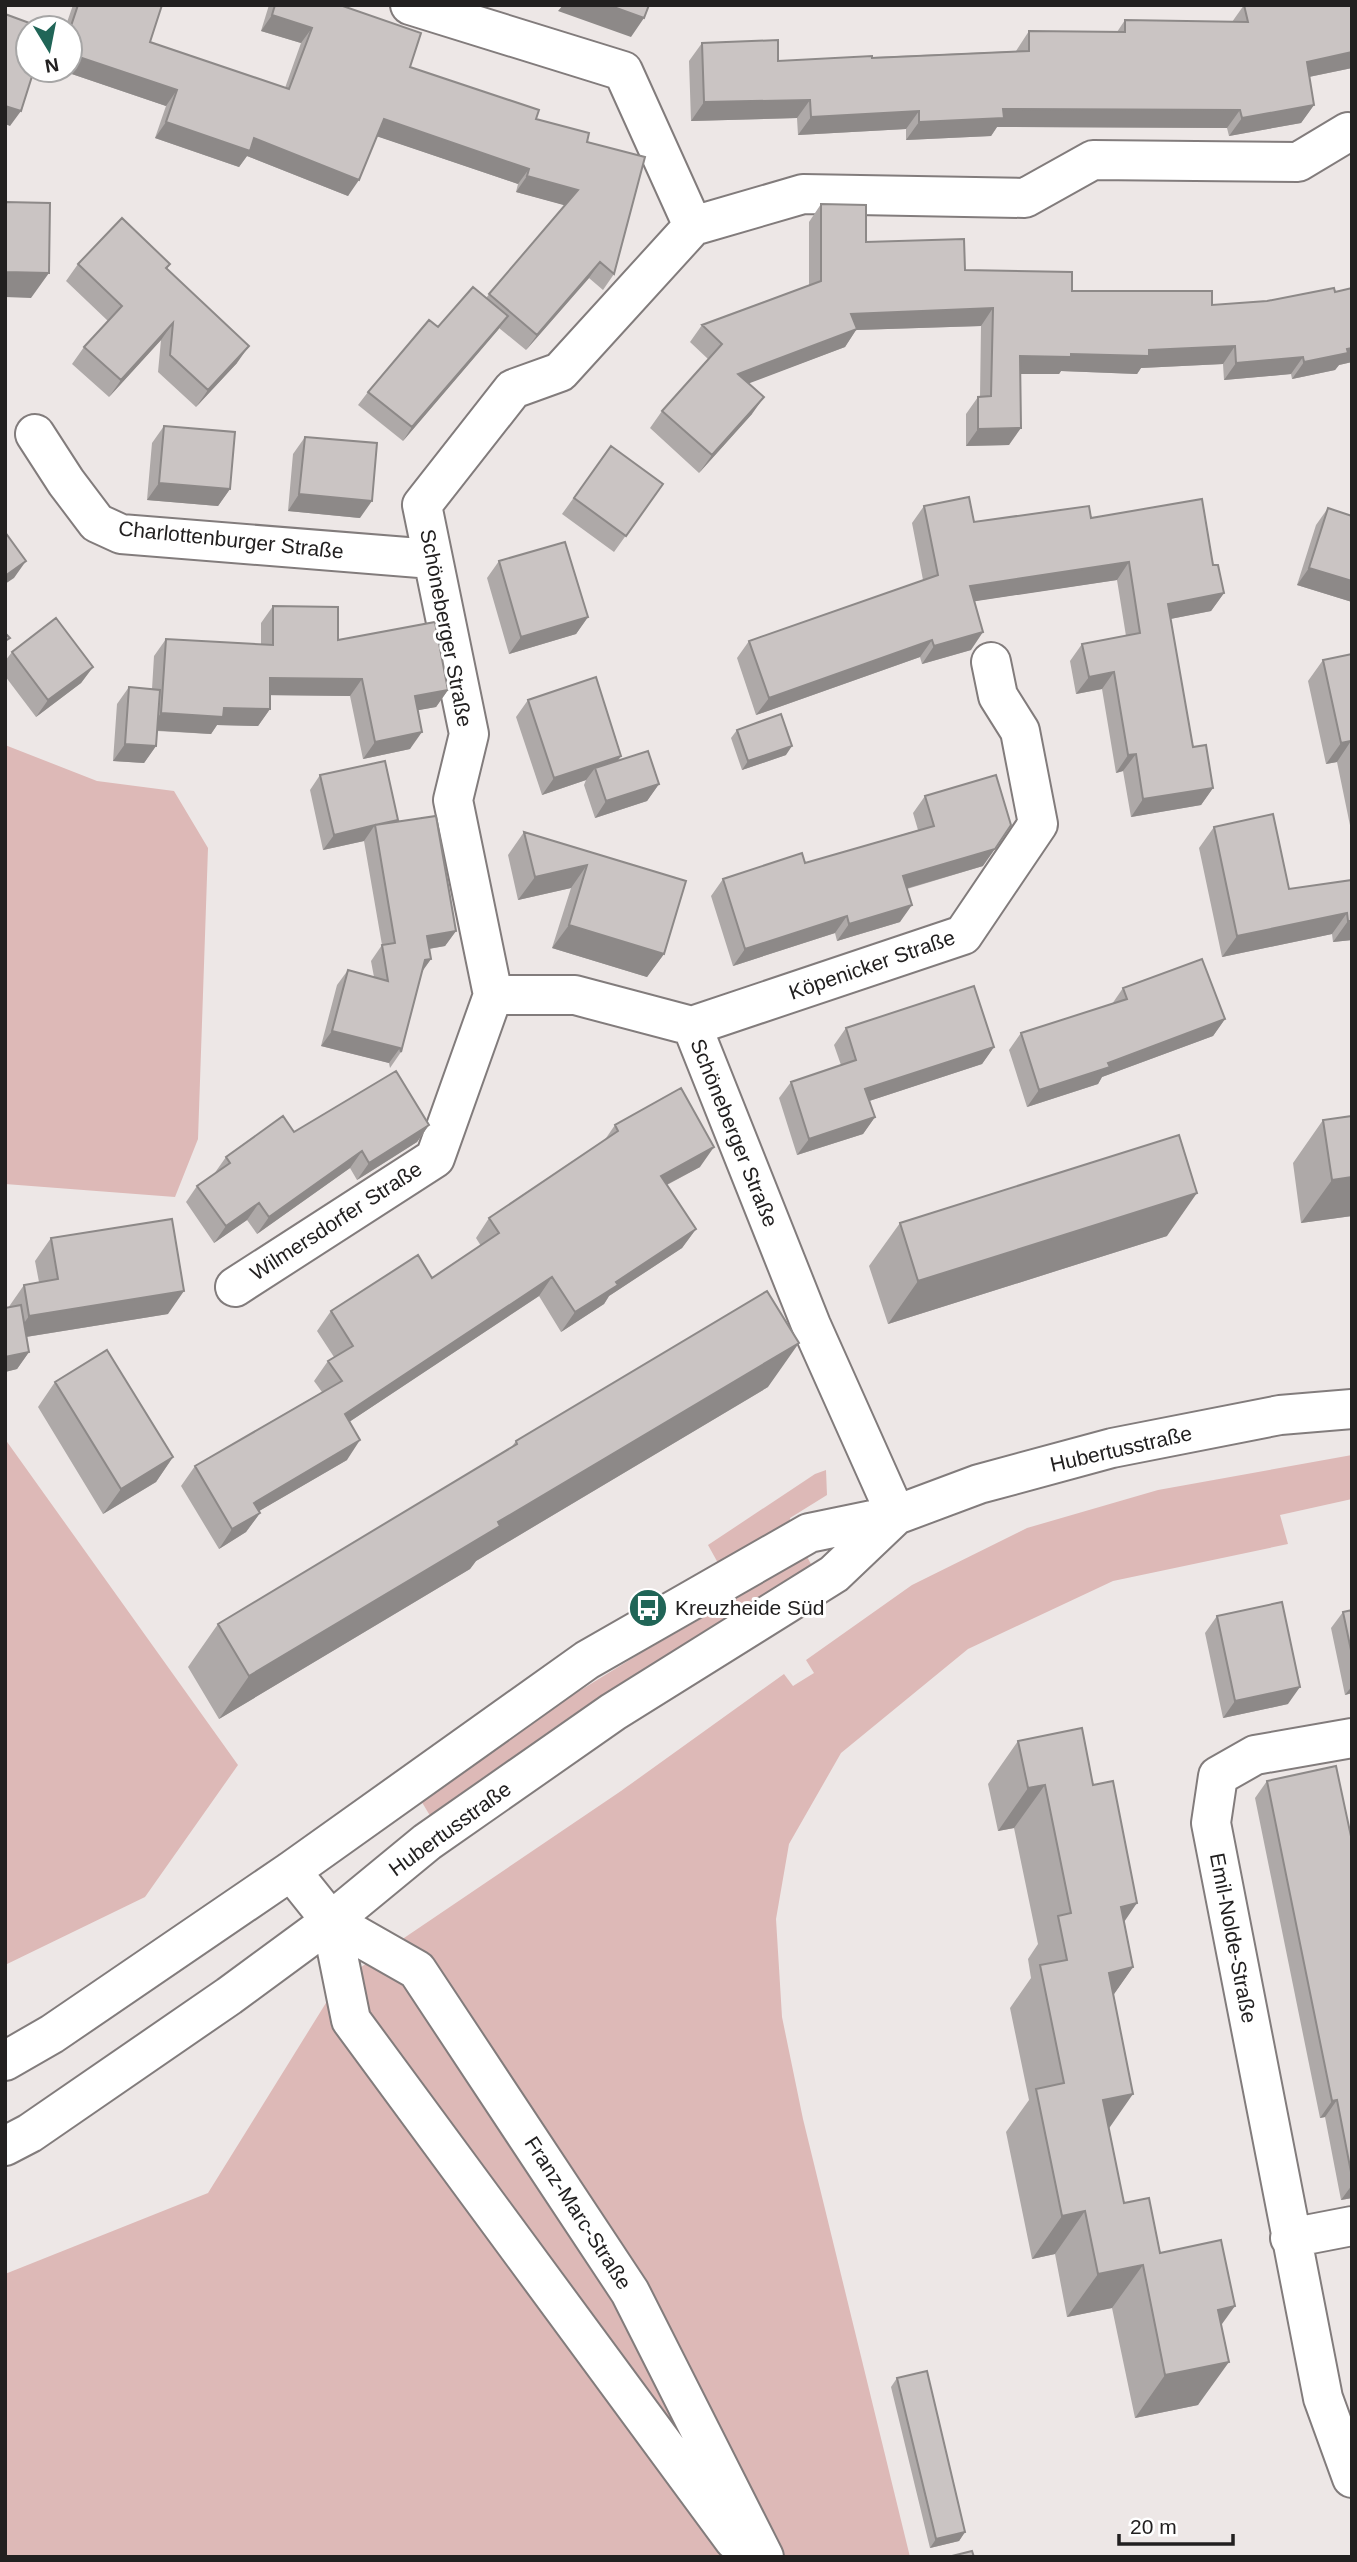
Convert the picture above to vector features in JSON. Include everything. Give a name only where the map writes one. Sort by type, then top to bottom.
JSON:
[{"type":"street","points":[[410,5],[624,71],[693,226],[803,194],[1025,198],[1093,160],[1298,162],[1348,132]]},
{"type":"street","name":"Schöneberger Straße","points":[[693,226],[560,372],[513,389],[422,505],[468,734],[453,800],[493,995],[575,995],[692,1026],[811,1325],[896,1515]]},
{"type":"street","name":"Charlottenburger Straße","points":[[35,435],[97,523],[121,534],[432,559]]},
{"type":"street","name":"Köpenicker Straße","points":[[692,1026],[963,935],[1038,824],[1020,731],[999,696],[991,662]]},
{"type":"street","name":"Wilmersdorfer Straße","points":[[234,1287],[435,1158],[493,995]]},
{"type":"street","name":"Hubertusstraße","points":[[5,2061],[52,2034],[291,1871],[587,1660],[809,1533],[896,1515],[979,1484],[1112,1448],[1280,1415],[1352,1409]]},
{"type":"street","name":"Hubertusstraße","points":[[5,2146],[30,2133],[229,1996],[331,1921],[427,1842],[602,1719],[834,1574],[896,1515]]},
{"type":"street","name":"Emil-Nolde-Straße","points":[[1352,1738],[1255,1755],[1218,1776],[1211,1824],[1323,2398],[1352,2479]]},
{"type":"street","name":"Franz-Marc-Straße","points":[[291,1871],[331,1921],[417,1970],[630,2292],[764,2557]]},
{"type":"street","name":"Franz-Marc-Straße","points":[[331,1921],[351,2020],[574,2319],[746,2557]]},
{"type":"street","points":[[1290,2238],[1352,2226]]},
{"type":"shaded area","points":[[5,745],[97,781],[174,791],[208,848],[198,1139],[175,1197],[5,1184]]},
{"type":"shaded area","points":[[5,1439],[238,1765],[145,1897],[5,1965]]},
{"type":"shaded area","points":[[1352,1455],[1352,1499],[1280,1515],[1288,1544],[1113,1581],[968,1649],[841,1753],[789,1844],[776,1919],[782,2017],[803,2119],[910,2557],[5,2557],[5,2274],[208,2193],[339,1982],[621,1791],[784,1674],[793,1686],[814,1673],[806,1660],[912,1585],[1027,1528],[1158,1490]]},
{"type":"shaded area","points":[[826,1470],[827,1495],[790,1518],[790,1530],[718,1563],[708,1545],[815,1474]]},
{"type":"shaded area","points":[[802,1548],[811,1564],[435,1824],[420,1799],[534,1719],[730,1602],[773,1566]]},
{"type":"building","points":[[78,5],[162,5],[150,42],[289,89],[312,28],[272,15],[275,5],[340,5],[421,33],[410,67],[539,110],[536,119],[589,133],[587,142],[645,157],[614,274],[600,262],[537,335],[489,294],[578,190],[527,176],[529,169],[384,119],[359,180],[254,138],[250,151],[166,122],[177,90],[84,59],[84,14],[75,14]]},
{"type":"building","points":[[608,5],[649,5],[644,18]]},
{"type":"building","points":[[1244,5],[1352,5],[1352,52],[1307,62],[1314,105],[1242,118],[1240,110],[1003,109],[1004,118],[919,122],[919,111],[811,117],[810,100],[704,102],[702,43],[778,40],[778,61],[1029,51],[1029,31],[1125,32],[1125,20],[1248,22]]},
{"type":"building","points":[[5,14],[14,17],[14,84],[30,84],[21,111],[5,106]]},
{"type":"building","points":[[5,202],[50,203],[49,273],[5,272]]},
{"type":"building","points":[[821,204],[866,205],[866,242],[964,239],[965,270],[1072,272],[1072,291],[1212,291],[1212,305],[1267,301],[1334,288],[1335,292],[1352,288],[1352,348],[1347,349],[1348,353],[1304,362],[1303,357],[1236,363],[1235,346],[1149,350],[1149,356],[1020,356],[1021,428],[978,429],[978,397],[991,396],[993,308],[851,314],[857,329],[738,374],[764,397],[712,455],[662,411],[722,344],[702,325],[821,281]]},
{"type":"building","points":[[122,218],[170,264],[166,268],[249,346],[208,390],[170,355],[173,323],[121,380],[84,347],[122,306],[78,264]]},
{"type":"building","points":[[473,287],[508,316],[412,427],[368,392],[429,320],[438,327]]},
{"type":"building","points":[[164,426],[235,432],[230,489],[159,483]]},
{"type":"building","points":[[305,437],[377,443],[372,501],[299,494]]},
{"type":"building","points":[[611,446],[663,484],[626,536],[574,498]]},
{"type":"building","points":[[969,497],[974,522],[1089,506],[1091,518],[1202,499],[1213,565],[1218,565],[1224,593],[1168,604],[1193,747],[1206,745],[1213,788],[1143,799],[1136,754],[1128,755],[1114,672],[1089,677],[1082,644],[1140,633],[1129,562],[970,586],[983,632],[934,646],[932,640],[769,698],[749,641],[938,575],[924,506]]},
{"type":"building","points":[[1328,508],[1352,516],[1352,581],[1309,568]]},
{"type":"building","points":[[5,532],[26,561],[5,576]]},
{"type":"building","points":[[565,542],[588,617],[521,637],[499,561]]},
{"type":"building","points":[[273,606],[338,607],[338,640],[435,622],[448,690],[415,696],[422,732],[375,742],[362,679],[270,678],[270,709],[224,708],[223,717],[161,713],[166,639],[273,645]]},
{"type":"building","points":[[56,618],[93,667],[48,700],[12,652]]},
{"type":"building","points":[[1352,654],[1352,743],[1341,743],[1323,660]]},
{"type":"building","points":[[596,677],[621,756],[554,778],[528,700]]},
{"type":"building","points":[[129,687],[160,690],[156,746],[125,744]]},
{"type":"building","points":[[781,714],[792,746],[748,761],[737,730]]},
{"type":"building","points":[[648,751],[659,784],[606,801],[595,768]]},
{"type":"building","points":[[385,761],[398,820],[334,835],[320,775]]},
{"type":"building","points":[[996,775],[1011,825],[995,849],[903,876],[912,905],[849,924],[847,916],[745,949],[723,879],[802,853],[805,863],[934,826],[925,796]]},
{"type":"building","points":[[1273,814],[1289,889],[1352,880],[1352,921],[1348,921],[1347,913],[1237,936],[1214,827]]},
{"type":"building","points":[[436,816],[456,931],[427,936],[431,959],[425,960],[401,1052],[400,1048],[332,1031],[348,970],[388,981],[382,945],[395,943],[375,825]]},
{"type":"building","points":[[524,832],[686,881],[664,954],[569,925],[587,865],[535,877]]},
{"type":"building","points":[[1202,959],[1225,1019],[1108,1063],[1110,1067],[1039,1090],[1021,1033],[1127,999],[1123,988]]},
{"type":"building","points":[[974,986],[994,1047],[865,1089],[875,1117],[809,1139],[791,1082],[856,1060],[846,1028]]},
{"type":"building","points":[[396,1071],[429,1125],[369,1163],[362,1151],[269,1217],[259,1203],[226,1226],[197,1186],[230,1163],[226,1157],[283,1116],[294,1132]]},
{"type":"building","points":[[681,1088],[714,1147],[661,1176],[696,1229],[575,1312],[552,1277],[345,1414],[360,1440],[254,1503],[260,1513],[232,1529],[195,1466],[342,1381],[328,1361],[353,1346],[331,1311],[418,1255],[432,1278],[499,1233],[489,1218],[618,1131],[615,1125]]},
{"type":"building","points":[[1352,1116],[1352,1177],[1332,1180],[1323,1120]]},
{"type":"building","points":[[1179,1135],[1197,1193],[918,1281],[900,1223]]},
{"type":"building","points":[[172,1219],[184,1291],[29,1316],[24,1285],[58,1279],[51,1238]]},
{"type":"building","points":[[767,1291],[799,1343],[498,1522],[500,1526],[249,1676],[218,1624]]},
{"type":"building","points":[[21,1305],[29,1352],[5,1357],[5,1308]]},
{"type":"building","points":[[107,1350],[173,1457],[121,1489],[55,1382]]},
{"type":"building","points":[[1282,1602],[1300,1687],[1235,1701],[1217,1616]]},
{"type":"building","points":[[1352,1610],[1352,1655],[1343,1612]]},
{"type":"building","points":[[1082,1728],[1093,1785],[1113,1781],[1137,1903],[1121,1907],[1133,1967],[1109,1973],[1133,2094],[1103,2100],[1124,2203],[1149,2198],[1160,2253],[1221,2240],[1235,2306],[1218,2310],[1229,2362],[1165,2375],[1143,2265],[1098,2274],[1085,2211],[1062,2216],[1036,2089],[1064,2083],[1040,1965],[1067,1960],[1058,1916],[1071,1913],[1045,1785],[1028,1788],[1018,1741]]},
{"type":"building","points":[[1336,1766],[1352,1841],[1352,2177],[1337,2100],[1332,2101],[1267,1781]]},
{"type":"building","points":[[927,2371],[965,2532],[936,2539],[897,2378]]},
{"type":"building","points":[[972,2551],[974,2557],[948,2557]]},
{"type":"place","name":"Kreuzheide Süd","points":[[648,1608]]}]
